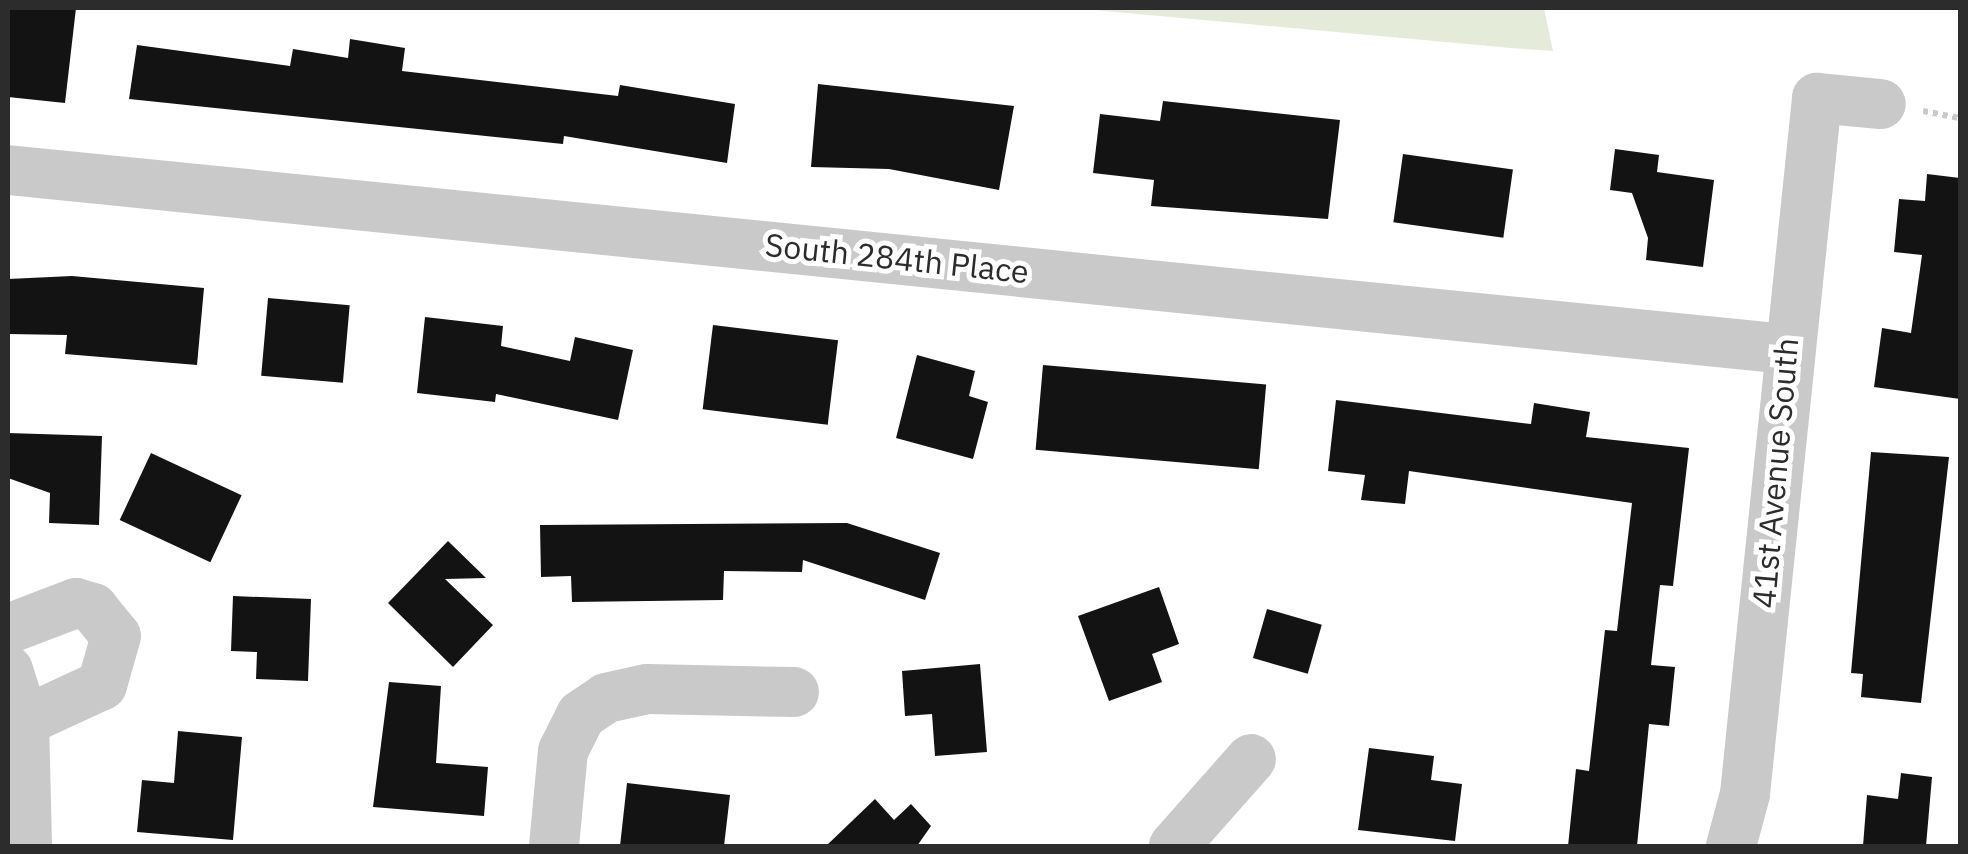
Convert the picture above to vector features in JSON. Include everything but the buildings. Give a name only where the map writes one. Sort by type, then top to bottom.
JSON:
[{"type":"street","name":"41st Avenue South","points":[[1731,846],[1745,794],[1786,349],[1818,98],[1881,104]]},
{"type":"street","name":"South 284th Place","points":[[8,170],[1786,349]]},
{"type":"street","points":[[8,629],[76,603],[93,608],[116,636],[102,686],[24,721]]},
{"type":"street","points":[[8,670],[24,721],[21,838]]},
{"type":"street","points":[[554,846],[564,751],[581,715],[606,698],[646,689],[794,692]]},
{"type":"street","points":[[1174,846],[1251,760]]},
{"type":"green space","points":[[1072,8],[1544,8],[1553,51],[1511,48]]}]
